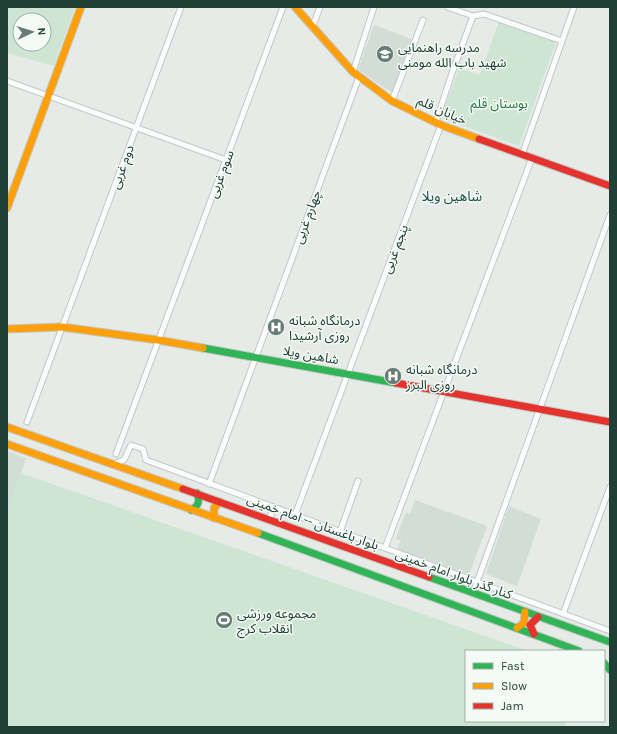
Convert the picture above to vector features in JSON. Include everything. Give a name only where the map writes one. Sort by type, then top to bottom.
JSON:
[{"type":"main road","points":[[7,208],[82,7]]},
{"type":"main road","name":"خیابان قلم","points":[[295,7],[312,28],[353,72],[392,101],[439,124],[610,186]]},
{"type":"main road","name":"شاهین ویلا","points":[[7,329],[62,327],[158,340],[348,374],[443,393],[610,422]]},
{"type":"main road","name":"بلوار باغستان -- امام خمینی","points":[[7,427],[197,493],[610,642]]},
{"type":"main road","points":[[7,444],[290,544],[577,650]]},
{"type":"main road","points":[[191,510],[196,508],[199,504],[197,493]]},
{"type":"main road","points":[[214,518],[214,505],[220,502]]},
{"type":"main road","points":[[517,628],[524,623],[525,612]]},
{"type":"main road","points":[[534,634],[530,625],[538,617]]},
{"type":"street","name":"دوم غربی","points":[[27,422],[182,7]]},
{"type":"street","name":"سوم غربی","points":[[116,454],[283,7]]},
{"type":"street","points":[[312,28],[320,7]]},
{"type":"street","points":[[353,72],[374,7]]},
{"type":"street","points":[[447,7],[473,16],[484,14],[562,41]]},
{"type":"street","points":[[522,155],[574,7]]},
{"type":"street","name":"پنجم غربی","points":[[295,515],[439,124],[452,73],[473,16]]},
{"type":"street","points":[[392,101],[423,20]]},
{"type":"street","name":"چهارم غربی","points":[[209,484],[359,77]]},
{"type":"street","points":[[7,81],[226,160]]},
{"type":"street","points":[[385,548],[532,158]]},
{"type":"street","points":[[473,593],[610,215]]},
{"type":"street","name":"کنار گذر بلوار امام خمینی","points":[[113,464],[124,460],[131,445],[143,449],[146,460],[610,631]]},
{"type":"street","points":[[340,532],[358,481]]},
{"type":"street","points":[[563,614],[610,487]]},
{"type":"street","points":[[269,519],[274,507]]},
{"type":"shaded area","name":"مدرسه راهنمایی شهید باب الله مومنی","points":[[374,25],[412,39],[393,93],[358,70]]},
{"type":"shaded area","points":[[7,451],[26,458],[7,515]]},
{"type":"shaded area","points":[[415,500],[487,526],[469,575],[397,550],[401,540],[396,539],[406,512],[410,514]]},
{"type":"shaded area","points":[[509,506],[541,519],[517,586],[486,574]]},
{"type":"green space","points":[[7,7],[75,7],[54,66],[7,53]]},
{"type":"green space","name":"بوستان قلم","points":[[499,21],[556,42],[519,146],[441,118],[459,68],[480,75]]},
{"type":"green space","name":"مجموعه ورزشی انقلاب کرج","points":[[21,473],[525,650],[465,650],[465,722],[566,722],[564,727],[7,727],[7,515]]},
{"type":"traffic: fast","points":[[203,348],[396,383]]},
{"type":"traffic: fast","points":[[191,510],[196,507],[198,503],[197,493]]},
{"type":"traffic: fast","points":[[258,533],[576,650]]},
{"type":"traffic: fast","points":[[429,577],[610,642]]},
{"type":"traffic: fast","points":[[605,664],[610,670]]},
{"type":"traffic: slow","points":[[7,208],[81,7]]},
{"type":"traffic: slow","points":[[295,7],[353,72],[392,101],[441,125],[479,139]]},
{"type":"traffic: slow","points":[[7,329],[62,327],[158,340],[203,348]]},
{"type":"traffic: slow","points":[[7,427],[183,489]]},
{"type":"traffic: slow","points":[[7,444],[258,533]]},
{"type":"traffic: slow","points":[[214,518],[214,508],[220,502]]},
{"type":"traffic: slow","points":[[517,628],[524,623],[525,612]]},
{"type":"traffic: jam","points":[[479,139],[610,186]]},
{"type":"traffic: jam","points":[[396,383],[610,422]]},
{"type":"traffic: jam","points":[[183,489],[429,577]]},
{"type":"traffic: jam","points":[[534,634],[530,625],[538,617]]},
{"type":"place","name":"مدرسه راهنمایی شهید باب الله مومنی","points":[[385,54]]},
{"type":"place","name":"درمانگاه شبانه روزی آرشیدا","points":[[276,327]]},
{"type":"place","name":"درمانگاه شبانه روزی البرز","points":[[393,376]]},
{"type":"place","name":"مجموعه ورزشی انقلاب کرج","points":[[224,620]]},
{"type":"district","name":"شاهین ویلا","points":[[452,196]]}]
